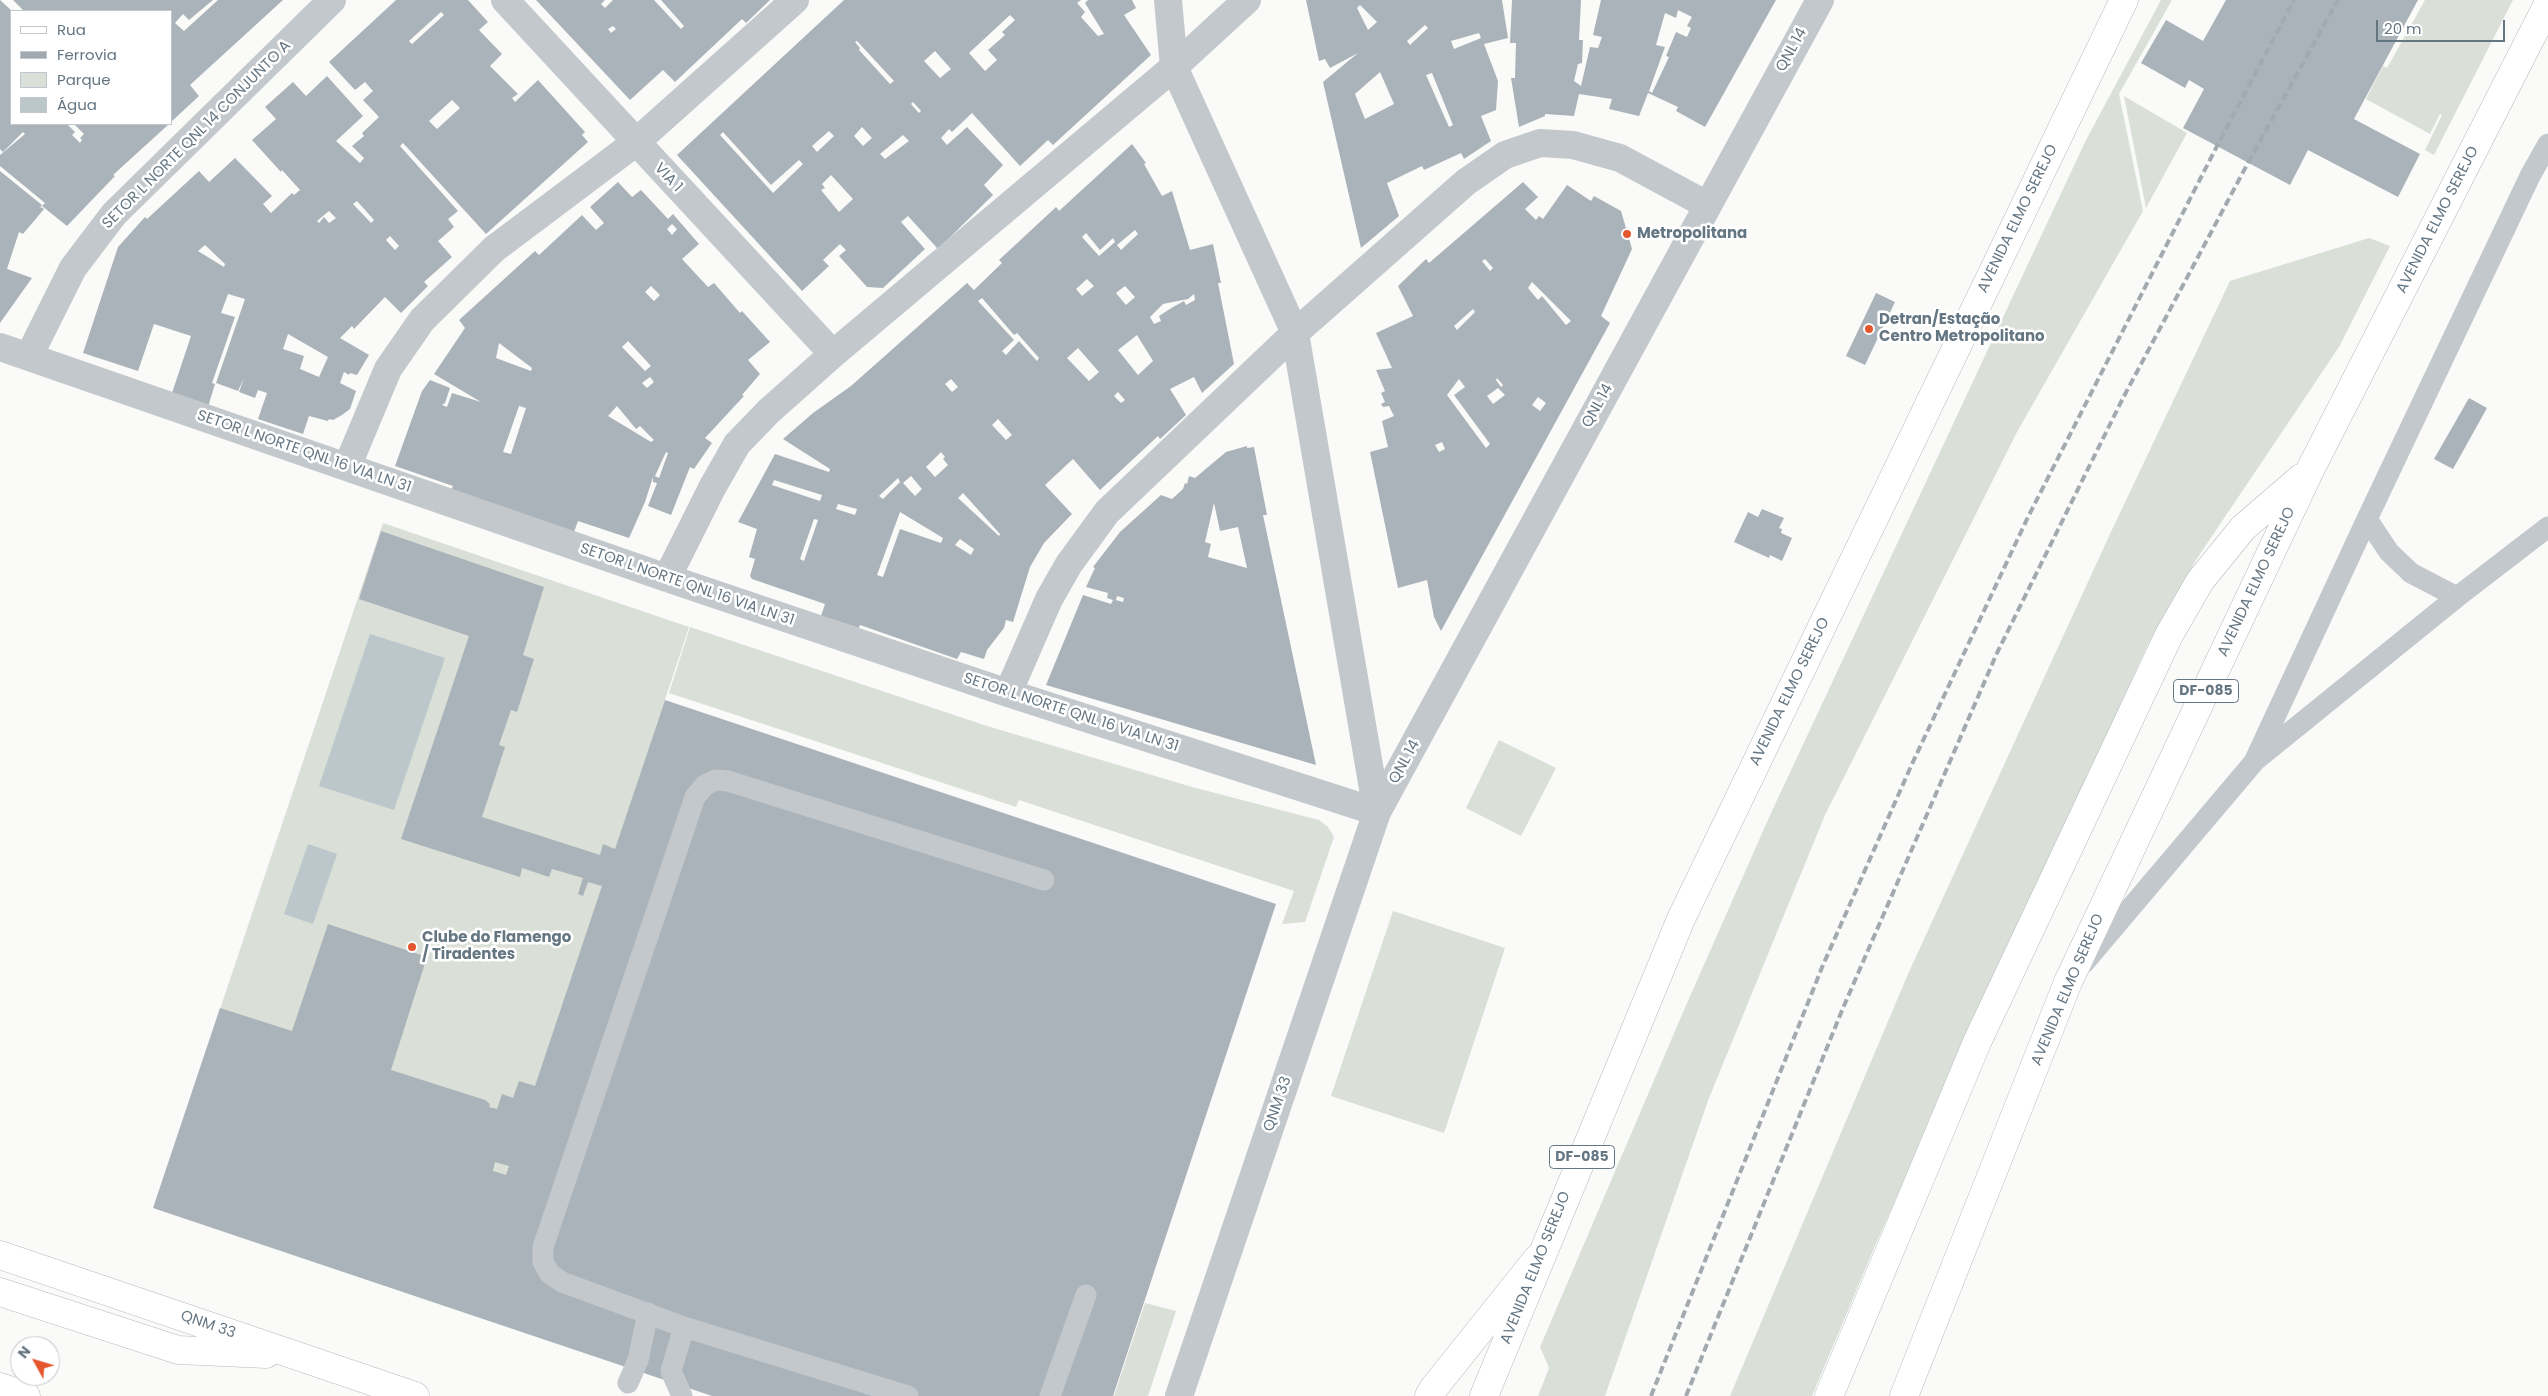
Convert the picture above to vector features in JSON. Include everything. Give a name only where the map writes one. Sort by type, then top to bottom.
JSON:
[{"type":"main road","name":"AVENIDA ELMO SEREJO","points":[[1484,1396],[1681,919],[2124,0]]},
{"type":"main road","name":"AVENIDA ELMO SEREJO","points":[[1904,1396],[2068,982],[2309,472],[2548,4]]},
{"type":"main road","points":[[1829,1396],[1978,1040],[2169,635],[2200,582],[2243,528],[2309,472]]},
{"type":"main road","points":[[1430,1396],[1433,1389],[1542,1252]]},
{"type":"main road","name":"QNM 33","points":[[0,1255],[415,1396]]},
{"type":"main road","points":[[0,1292],[178,1350],[300,1356]]},
{"type":"main road","points":[[0,1387],[26,1396]]},
{"type":"street","name":"SETOR L NORTE QNL 14 CONJUNTO A","points":[[29,356],[73,268],[114,214],[332,0]]},
{"type":"street","name":"VIA 1","points":[[505,0],[635,143],[833,354]]},
{"type":"street","points":[[347,467],[388,369],[422,320],[494,249],[635,143],[795,0]]},
{"type":"street","points":[[1168,0],[1174,67],[1295,333],[1377,812]]},
{"type":"street","points":[[667,578],[712,488],[737,444],[769,411],[833,354],[1174,67],[1247,0]]},
{"type":"street","name":"QNL 14","points":[[1377,812],[1820,0]]},
{"type":"street","points":[[1008,693],[1049,599],[1069,564],[1107,512],[1295,333],[1466,182],[1505,155],[1540,143],[1573,145],[1620,158],[1707,205]]},
{"type":"street","name":"SETOR L NORTE QNL 16 VIA LN 31","points":[[0,347],[667,578],[1008,693],[1377,812]]},
{"type":"street","name":"QNM 33","points":[[1178,1396],[1377,812]]},
{"type":"lane","points":[[2254,762],[2530,176],[2548,144]]},
{"type":"lane","points":[[2367,519],[2389,552],[2411,573],[2457,597]]},
{"type":"lane","points":[[2068,982],[2254,762],[2457,597],[2548,527]]},
{"type":"lane","points":[[908,1396],[684,1326],[562,1282],[550,1274],[543,1262],[543,1247],[688,812],[695,797],[705,785],[716,780],[728,781],[1044,880]]},
{"type":"lane","points":[[1050,1396],[1086,1295]]},
{"type":"lane","points":[[628,1383],[638,1360],[648,1313]]},
{"type":"lane","points":[[682,1396],[671,1371],[684,1326]]},
{"type":"green space","points":[[2161,0],[2172,0],[2119,94],[2143,211],[2017,432],[1825,815],[1709,1098],[1605,1396],[1538,1396],[1549,1368],[1540,1347],[1684,1010],[1771,813],[2086,140]]},
{"type":"green space","points":[[2425,0],[2513,0],[2434,155],[2425,150],[2442,115],[2440,114],[2430,134],[2366,99],[2383,66],[2387,68]]},
{"type":"green space","points":[[2124,96],[2187,133],[2146,208]]},
{"type":"green space","points":[[2369,238],[2390,246],[2339,347],[2196,560],[2148,644],[1877,1241],[1812,1396],[1730,1396],[1908,974],[2110,534],[2230,281]]},
{"type":"green space","name":"Clube do Flamengo / Tiradentes","points":[[383,523],[689,627],[465,1305],[156,1200]]},
{"type":"green space","points":[[690,627],[987,726],[1192,787],[1319,820],[1328,827],[1334,837],[1305,922],[1282,924],[1294,891],[1019,800],[1016,807],[669,693]]},
{"type":"green space","points":[[1499,740],[1556,768],[1521,836],[1466,808]]},
{"type":"green space","points":[[1393,911],[1505,948],[1444,1133],[1331,1096]]},
{"type":"green space","points":[[1145,1303],[1176,1311],[1148,1396],[1114,1396]]},
{"type":"water","points":[[370,634],[445,658],[394,810],[319,786]]},
{"type":"water","points":[[308,844],[337,854],[313,924],[284,914]]},
{"type":"building","points":[[0,0],[11,10],[10,125],[68,125],[75,132],[72,135],[80,143],[82,140],[80,138],[84,134],[75,125],[168,125],[113,175],[115,176],[67,226],[42,206],[45,203],[0,166],[0,155],[25,134],[23,132],[3,152],[0,149]]},
{"type":"building","points":[[13,0],[213,0],[189,20],[183,14],[175,23],[184,31],[218,0],[283,0],[190,85],[199,96],[172,121],[172,10],[23,10]]},
{"type":"building","points":[[396,0],[468,0],[488,22],[479,30],[502,54],[490,66],[518,94],[512,98],[515,102],[538,80],[585,132],[582,135],[588,142],[486,234],[403,143],[400,146],[458,211],[448,219],[454,227],[438,241],[452,257],[424,282],[428,286],[401,313],[385,297],[354,329],[352,326],[340,338],[369,355],[357,375],[350,373],[349,375],[344,372],[340,383],[356,391],[350,409],[333,420],[329,419],[328,421],[309,416],[303,434],[258,419],[267,393],[258,390],[255,398],[239,392],[244,378],[238,391],[216,383],[245,299],[228,294],[221,313],[235,317],[212,383],[215,384],[208,407],[171,396],[191,336],[154,324],[138,371],[83,353],[118,247],[145,217],[147,219],[199,171],[209,182],[235,158],[272,196],[263,204],[271,213],[292,193],[294,195],[300,190],[252,140],[276,119],[265,107],[293,82],[306,96],[327,76],[363,116],[336,141],[360,163],[364,158],[352,146],[364,136],[362,133],[379,117],[363,100],[373,91],[365,82],[355,90],[329,62]],"holes":[[[441,12],[444,15],[412,44],[409,41]],[[452,100],[460,108],[437,129],[429,121]],[[357,201],[374,220],[371,223],[353,204]],[[329,211],[336,218],[329,223],[324,217],[319,223],[317,221]],[[390,236],[399,246],[395,250],[386,240]],[[205,245],[225,264],[224,267],[198,251]],[[288,334],[328,357],[319,377],[300,369],[304,356],[283,349]]]},
{"type":"building","points":[[536,0],[605,0],[601,4],[605,8],[613,0],[654,0],[681,29],[684,26],[661,0],[770,0],[746,23],[742,19],[675,82],[663,70],[630,100]],"holes":[[[613,26],[616,29],[611,33],[608,29]]]},
{"type":"building","points":[[844,0],[1081,0],[1077,3],[1085,12],[1081,17],[1098,36],[1104,34],[1085,3],[1088,0],[1132,0],[1136,8],[1124,15],[1151,55],[1053,145],[1048,140],[1020,166],[972,113],[952,132],[949,129],[941,138],[947,145],[967,127],[1003,165],[984,185],[993,195],[938,249],[908,216],[901,222],[925,249],[883,288],[867,287],[839,256],[846,250],[840,244],[823,260],[829,266],[802,291],[677,155]],"holes":[[[1010,15],[1015,20],[1002,32],[1005,35],[988,50],[997,60],[985,71],[969,53]],[[857,41],[894,81],[890,84],[859,50],[860,48],[855,42]],[[935,51],[951,69],[940,78],[924,61]],[[913,102],[921,111],[919,113],[911,104]],[[862,127],[872,138],[863,146],[854,136]],[[829,131],[834,136],[817,152],[812,146]],[[723,132],[771,185],[799,160],[803,164],[773,193],[720,135]],[[903,135],[909,141],[885,159],[880,154]],[[831,175],[853,199],[839,212],[821,190],[825,188],[822,184]]]},
{"type":"building","points":[[1306,0],[1502,0],[1508,38],[1484,44],[1498,81],[1496,110],[1481,116],[1491,141],[1464,159],[1461,153],[1424,170],[1422,166],[1387,183],[1399,216],[1361,248],[1323,82],[1358,53],[1330,68],[1325,59],[1319,61]],"holes":[[[1360,5],[1377,22],[1368,30],[1357,8]],[[1425,25],[1428,28],[1410,45],[1407,41]],[[1479,33],[1481,38],[1454,49],[1451,41]],[[1380,72],[1394,104],[1365,119],[1355,94]],[[1432,73],[1453,125],[1449,127],[1426,75]]]},
{"type":"building","points":[[1512,0],[1581,0],[1579,40],[1583,40],[1582,63],[1578,64],[1574,81],[1581,86],[1590,47],[1598,48],[1602,37],[1593,35],[1601,0],[1776,0],[1705,127],[1676,111],[1678,107],[1648,93],[1639,116],[1609,109],[1612,99],[1579,94],[1574,116],[1545,114],[1545,116],[1519,127],[1511,78],[1515,78],[1516,43],[1510,43]],"holes":[[[1678,10],[1692,17],[1687,26],[1691,28],[1687,37],[1676,32],[1666,56],[1669,57],[1652,93],[1649,91],[1665,47],[1656,45],[1665,13],[1676,18]]]},
{"type":"building","points":[[2226,0],[2418,0],[2354,119],[2420,154],[2398,197],[2308,150],[2290,185],[2183,128],[2204,89],[2189,80],[2185,88],[2141,63],[2166,20],[2203,41]]},
{"type":"building","points":[[1132,144],[1146,163],[1144,164],[1162,196],[1172,191],[1190,250],[1213,244],[1221,283],[1218,283],[1234,364],[1202,393],[1194,377],[1170,389],[1186,415],[1160,439],[1158,436],[1100,490],[1073,459],[1045,485],[1072,514],[1044,543],[1030,567],[1013,622],[1006,620],[1004,628],[987,650],[984,659],[961,652],[957,659],[860,625],[859,628],[821,616],[825,604],[752,579],[750,576],[755,559],[749,557],[757,529],[738,522],[775,454],[829,472],[830,469],[783,439],[813,413],[851,386],[967,283],[974,290],[1002,263],[999,260],[1056,207],[1059,211]],"holes":[[[1135,230],[1138,234],[1121,250],[1117,245]],[[1086,233],[1100,250],[1113,238],[1115,242],[1099,256],[1082,237]],[[1087,279],[1094,286],[1082,296],[1076,289]],[[1125,286],[1135,297],[1126,305],[1116,293]],[[1194,294],[1195,300],[1186,305],[1184,301],[1173,307],[1159,316],[1161,321],[1154,324],[1150,317],[1163,304],[1188,299]],[[982,298],[1014,335],[1017,333],[1039,358],[1037,361],[1019,341],[1006,355],[1002,351],[1014,340],[978,301]],[[1137,335],[1153,361],[1138,375],[1118,350]],[[1078,348],[1099,372],[1089,381],[1067,358]],[[951,379],[958,387],[952,392],[945,384]],[[1118,392],[1125,400],[1121,403],[1114,396]],[[998,419],[1012,435],[1006,440],[992,425]],[[941,452],[945,457],[943,459],[948,465],[935,477],[926,467]],[[911,476],[922,489],[915,496],[903,483]],[[898,478],[900,482],[883,499],[879,496]],[[774,480],[822,495],[820,501],[772,485]],[[963,493],[1000,534],[999,536],[958,498]],[[838,504],[857,509],[855,515],[836,509]],[[900,512],[943,538],[941,543],[900,529],[883,577],[877,575]],[[814,519],[818,520],[804,561],[800,559]],[[960,539],[974,549],[971,555],[955,545]]]},
{"type":"building","points":[[0,171],[42,205],[39,209],[41,207],[44,209],[23,234],[19,232],[7,269],[32,278],[0,323]]},
{"type":"building","points":[[618,182],[632,197],[641,190],[668,219],[673,214],[699,244],[682,259],[708,287],[714,283],[740,313],[742,311],[770,342],[748,360],[760,374],[742,395],[744,396],[705,438],[712,443],[694,469],[690,467],[671,515],[648,506],[657,483],[653,482],[653,477],[645,502],[629,538],[578,521],[574,532],[451,490],[453,486],[395,466],[422,391],[430,380],[450,388],[445,403],[442,405],[447,407],[452,393],[481,402],[434,374],[465,328],[459,320],[535,251],[539,255],[582,215],[596,230],[604,223],[590,207]],"holes":[[[672,224],[677,229],[672,235],[667,229]],[[651,286],[660,295],[654,301],[645,292]],[[628,341],[651,366],[645,371],[622,347]],[[499,343],[532,368],[531,371],[496,358]],[[650,377],[654,382],[647,388],[642,383]],[[519,406],[526,408],[511,454],[503,452]],[[617,406],[636,429],[640,426],[654,440],[651,442],[608,416]],[[666,452],[668,453],[659,478],[655,476]]]},
{"type":"building","points":[[1523,182],[1538,197],[1525,209],[1536,220],[1539,216],[1543,219],[1567,185],[1591,201],[1594,196],[1621,211],[1632,249],[1601,316],[1610,323],[1441,631],[1434,617],[1427,580],[1398,588],[1370,452],[1388,447],[1382,421],[1394,416],[1389,406],[1383,407],[1381,404],[1385,402],[1381,393],[1385,391],[1376,370],[1392,368],[1376,333],[1413,316],[1398,286],[1426,259],[1429,263]],"holes":[[[1485,259],[1493,268],[1490,271],[1482,261]],[[1532,282],[1571,321],[1566,325],[1542,296],[1538,300],[1528,288]],[[1473,309],[1475,312],[1457,330],[1454,326]],[[1497,378],[1503,385],[1501,387],[1496,380]],[[1459,379],[1465,387],[1454,395],[1490,444],[1486,448],[1447,395]],[[1498,388],[1505,395],[1493,404],[1487,396]],[[1538,397],[1546,403],[1540,411],[1532,405]],[[1442,442],[1445,449],[1439,452],[1435,445]]]},
{"type":"building","points":[[1876,293],[1895,302],[1865,365],[1846,356]]},
{"type":"building","points":[[2469,398],[2487,408],[2453,469],[2434,459]]},
{"type":"building","points":[[1247,446],[1247,448],[1254,447],[1267,515],[1263,515],[1316,765],[1046,685],[1083,595],[1111,604],[1113,600],[1107,598],[1108,593],[1086,587],[1095,568],[1093,567],[1120,532],[1161,495],[1172,499],[1183,489],[1185,483],[1187,484],[1189,476],[1195,478],[1226,452]],"holes":[[[1214,503],[1220,531],[1238,527],[1247,568],[1208,557],[1211,544],[1205,542]],[[1117,596],[1124,598],[1123,602],[1116,600]]]},
{"type":"building","points":[[1762,509],[1784,518],[1779,528],[1782,529],[1781,533],[1792,538],[1782,561],[1770,555],[1769,558],[1734,542],[1748,512],[1758,517]]},
{"type":"building","points":[[381,531],[544,587],[523,655],[534,659],[517,712],[511,710],[499,745],[505,747],[482,817],[600,855],[603,844],[615,849],[665,700],[1276,904],[1113,1396],[712,1396],[153,1208],[220,1008],[292,1031],[328,924],[427,957],[391,1070],[485,1100],[490,1104],[489,1107],[497,1109],[502,1094],[513,1098],[519,1081],[535,1086],[602,886],[588,882],[583,896],[578,894],[583,878],[552,869],[549,877],[522,868],[520,877],[401,839],[469,636],[359,599]],"holes":[[[495,1162],[509,1166],[506,1175],[493,1171]]]},
{"type":"railway","points":[[1651,1396],[1823,965],[1912,764],[2028,517],[2218,144],[2294,0]]},
{"type":"railway","points":[[1686,1396],[1843,1008],[1997,653],[2123,398],[2249,161],[2338,0]]},
{"type":"place","name":"Metropolitana","points":[[1627,234]]},
{"type":"place","name":"Detran/Estação Centro Metropolitano","points":[[1869,329]]},
{"type":"place","name":"Clube do Flamengo / Tiradentes","points":[[412,947]]}]
